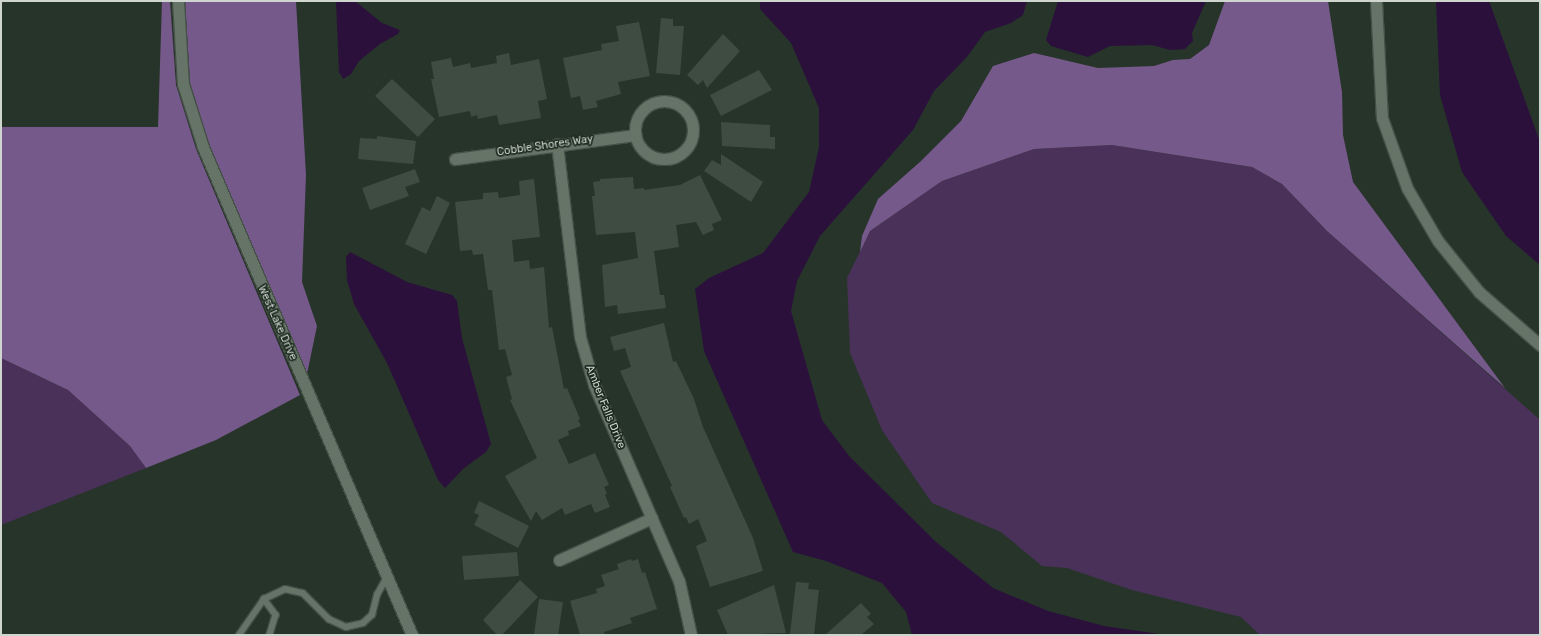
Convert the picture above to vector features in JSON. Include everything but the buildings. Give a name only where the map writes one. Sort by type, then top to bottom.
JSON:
[{"type":"street","name":"West Lake Drive","points":[[178,1],[183,84],[203,147],[412,635]]},
{"type":"street","points":[[1376,1],[1382,118],[1407,188],[1438,241],[1479,292],[1540,345]]},
{"type":"street","points":[[661,101],[680,105],[692,120],[693,130],[689,144],[680,154],[671,158],[661,159],[644,152],[634,135],[636,120],[644,108],[661,101]]},
{"type":"street","name":"Cobble Shores Way","points":[[455,159],[634,135]]},
{"type":"street","name":"Amber Falls Drive","points":[[558,144],[580,337],[594,385],[679,581],[691,635]]},
{"type":"street","points":[[559,560],[652,518]]},
{"type":"lane","points":[[239,635],[264,599],[285,589],[302,594],[329,619],[346,627],[363,623],[372,614],[377,595],[387,576]]},
{"type":"lane","points":[[264,599],[276,615],[270,635]]},
{"type":"shaded area","points":[[162,1],[170,1],[176,85],[196,149],[300,395],[216,440],[146,468],[130,446],[68,390],[1,358],[1,127],[158,127]]},
{"type":"shaded area","points":[[185,1],[296,1],[306,175],[302,282],[317,326],[307,374],[209,144],[190,83]]},
{"type":"shaded area","points":[[336,1],[355,1],[382,23],[400,30],[398,34],[380,44],[359,61],[351,74],[343,79],[339,72]]},
{"type":"shaded area","points":[[760,1],[1027,1],[1023,15],[1011,23],[985,32],[967,57],[934,91],[913,130],[820,236],[797,281],[791,311],[822,420],[849,456],[936,542],[993,588],[1048,611],[1104,626],[1166,635],[912,635],[906,612],[882,583],[826,561],[793,552],[704,351],[695,289],[709,278],[763,253],[809,192],[819,147],[819,108],[791,43],[760,9]]},
{"type":"shaded area","points":[[1058,1],[1206,1],[1192,33],[1193,41],[1185,49],[1170,50],[1152,45],[1110,46],[1088,57],[1051,46],[1046,40]]},
{"type":"shaded area","points":[[1225,1],[1328,1],[1342,92],[1343,135],[1353,182],[1505,388],[1327,231],[1282,184],[1252,167],[1112,145],[1034,149],[942,181],[870,231],[860,252],[862,236],[878,199],[921,161],[961,121],[993,66],[1034,53],[1098,68],[1154,66],[1173,60],[1190,59],[1209,45]]},
{"type":"shaded area","points":[[1436,1],[1489,1],[1540,142],[1540,265],[1506,236],[1462,172],[1440,95]]},
{"type":"shaded area","points":[[1112,145],[1252,167],[1282,184],[1327,231],[1540,420],[1540,635],[1260,635],[1241,617],[1132,590],[1067,568],[1042,566],[1001,532],[932,503],[882,430],[850,353],[847,278],[870,231],[942,181],[1034,149]]},
{"type":"shaded area","points":[[350,252],[407,282],[452,295],[457,301],[462,338],[491,444],[486,452],[463,469],[445,488],[438,480],[387,363],[354,304],[347,280],[346,257]]},
{"type":"shaded area","points":[[1,358],[68,390],[130,446],[146,468],[1,525]]}]
